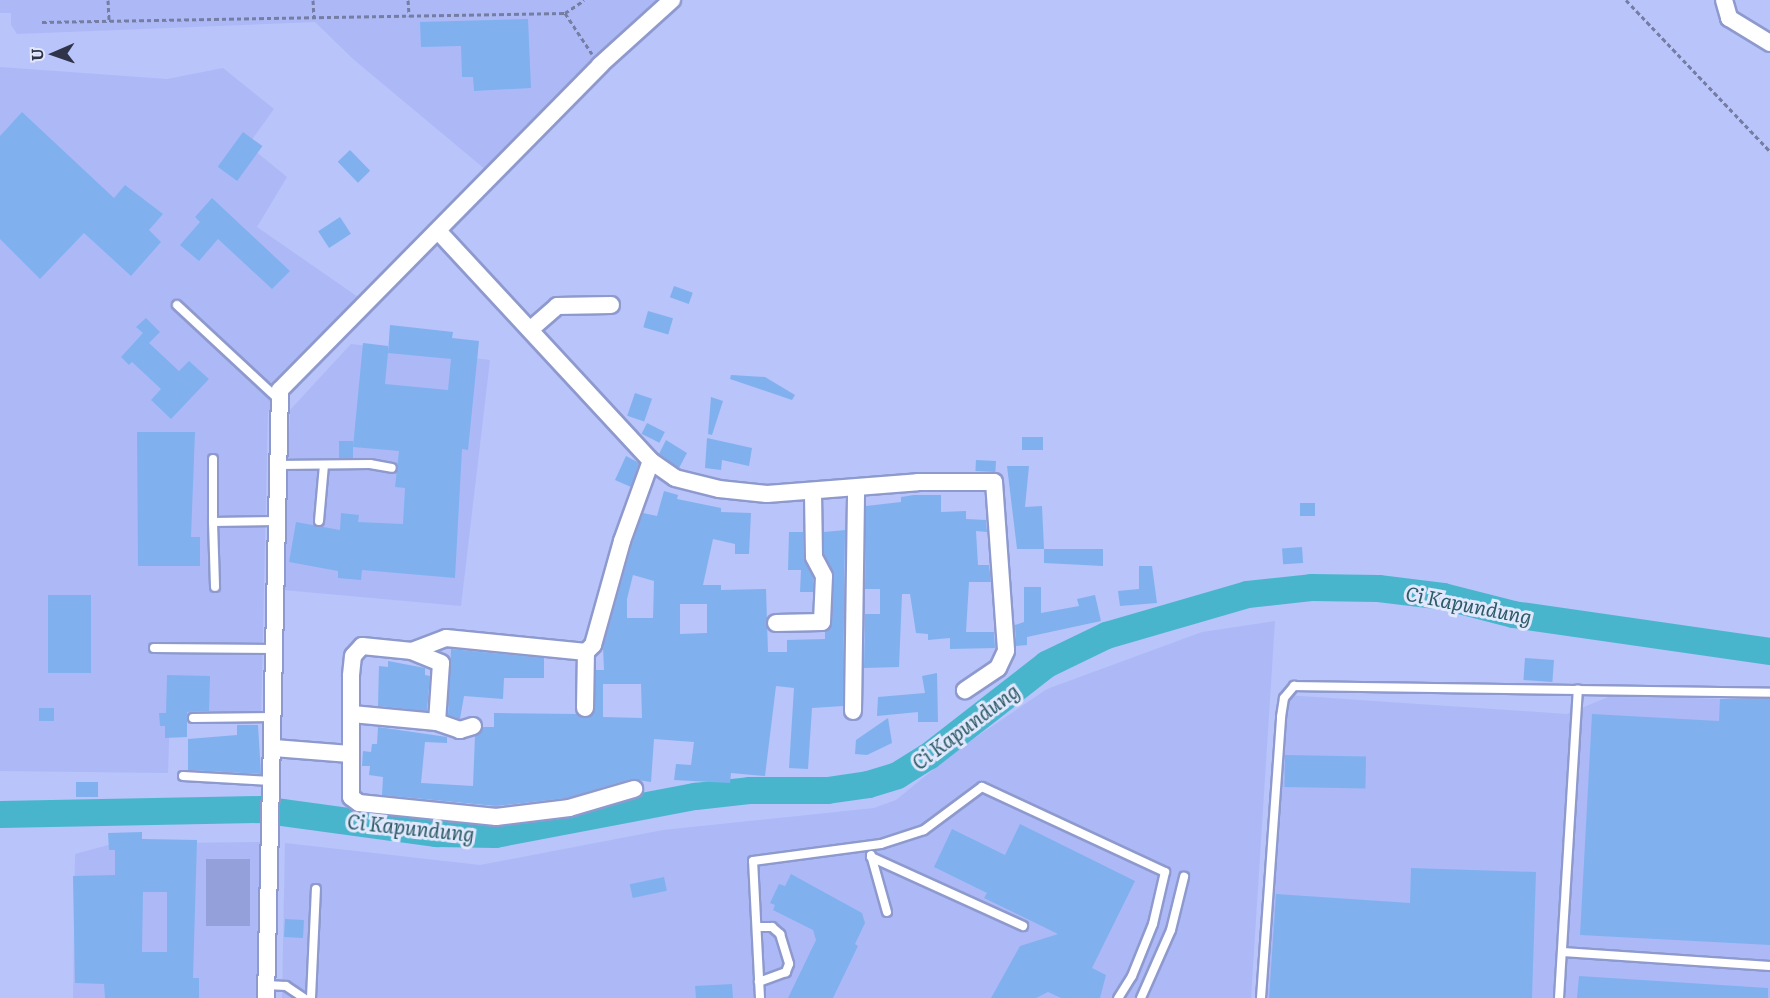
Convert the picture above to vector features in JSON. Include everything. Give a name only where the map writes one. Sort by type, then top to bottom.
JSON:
[{"type":"street","points":[[266,992],[269,800],[274,748],[274,521],[277,398],[287,380],[439,232],[600,65],[672,0]]},
{"type":"street","points":[[1724,0],[1729,18],[1770,43]]},
{"type":"street","points":[[439,232],[651,461],[675,478],[719,489],[767,494],[856,490],[918,482],[994,482],[1006,651],[998,668],[965,690]]},
{"type":"street","points":[[531,329],[557,306],[611,305]]},
{"type":"street","points":[[585,708],[586,652],[593,645],[622,541],[651,461]]},
{"type":"street","points":[[853,711],[856,490]]},
{"type":"street","points":[[776,622],[822,622],[824,576],[814,557],[813,493]]},
{"type":"street","points":[[412,651],[446,638],[586,652]]},
{"type":"street","points":[[437,722],[443,668],[441,663],[412,651],[362,646],[356,650],[351,676],[351,797],[359,803],[496,817],[569,808],[634,789]]},
{"type":"street","points":[[352,714],[437,722],[460,730],[473,726]]},
{"type":"street","points":[[274,748],[350,754]]},
{"type":"lane","points":[[177,305],[277,398]]},
{"type":"lane","points":[[213,459],[215,587]]},
{"type":"lane","points":[[277,465],[370,464],[392,468]]},
{"type":"lane","points":[[319,521],[324,465]]},
{"type":"lane","points":[[213,522],[274,521]]},
{"type":"lane","points":[[154,648],[273,649]]},
{"type":"lane","points":[[1262,998],[1281,717],[1288,692],[1303,684],[1770,693]]},
{"type":"lane","points":[[1559,998],[1578,690]]},
{"type":"lane","points":[[193,718],[274,717]]},
{"type":"lane","points":[[183,776],[271,781]]},
{"type":"lane","points":[[760,998],[753,861],[868,846],[924,830],[982,787],[1165,872],[1153,924],[1132,976],[1118,998]]},
{"type":"lane","points":[[868,846],[887,912]]},
{"type":"lane","points":[[871,857],[1023,926]]},
{"type":"lane","points":[[1141,998],[1171,930],[1184,877]]},
{"type":"lane","points":[[311,998],[316,889]]},
{"type":"lane","points":[[757,927],[772,927],[780,934],[789,964],[786,972],[759,982]]},
{"type":"lane","points":[[1563,952],[1770,966]]},
{"type":"lane","points":[[266,992],[285,986],[304,998]]},
{"type":"path","points":[[108,0],[109,21]]},
{"type":"path","points":[[313,0],[314,18]]},
{"type":"path","points":[[408,0],[408,16]]},
{"type":"path","points":[[42,22],[565,13],[584,0]]},
{"type":"path","points":[[1626,0],[1770,151]]},
{"type":"path","points":[[565,13],[600,65]]},
{"type":"shaded area","points":[[0,0],[667,0],[486,170],[353,59],[315,22],[17,34],[11,25],[11,13],[0,13]]},
{"type":"shaded area","points":[[0,67],[167,79],[223,68],[274,109],[248,145],[287,177],[257,227],[358,297],[268,412],[261,717],[170,714],[168,773],[0,771]]},
{"type":"shaded area","points":[[351,344],[490,360],[461,606],[283,590],[290,410]]},
{"type":"shaded area","points":[[1275,621],[1251,998],[282,998],[285,843],[480,865],[663,830],[874,808],[896,800],[957,750],[1047,689],[1202,632]]},
{"type":"shaded area","points":[[1285,695],[1567,714],[1613,695],[1770,701],[1770,998],[1266,998]]},
{"type":"shaded area","points":[[262,842],[261,998],[73,998],[75,854],[112,844]]},
{"type":"shaded area","points":[[206,859],[250,859],[250,926],[206,926]]},
{"type":"building","points":[[528,19],[531,88],[474,91],[473,77],[462,77],[461,46],[421,47],[420,22]]},
{"type":"building","points":[[22,112],[114,198],[125,185],[163,214],[149,230],[161,242],[131,276],[84,233],[40,279],[0,239],[0,136]]},
{"type":"building","points":[[243,132],[262,146],[237,181],[218,167]]},
{"type":"building","points":[[350,150],[370,171],[358,183],[338,162]]},
{"type":"building","points":[[212,198],[290,271],[272,289],[218,239],[199,261],[180,245],[200,222],[195,217]]},
{"type":"building","points":[[340,217],[351,234],[329,248],[318,231]]},
{"type":"building","points":[[674,286],[693,293],[689,304],[670,297]]},
{"type":"building","points":[[648,311],[673,318],[668,335],[643,327]]},
{"type":"building","points":[[146,318],[160,332],[149,343],[179,371],[189,361],[209,379],[171,419],[151,400],[161,389],[132,362],[129,365],[121,357],[143,333],[136,327]]},
{"type":"building","points":[[390,325],[453,332],[452,338],[479,341],[468,450],[462,449],[455,578],[362,570],[361,580],[338,578],[338,571],[289,562],[296,522],[340,530],[341,513],[359,515],[358,522],[403,524],[405,488],[395,487],[399,451],[353,447],[363,343],[388,346],[388,353]],"holes":[[[388,353],[451,359],[448,390],[385,384]]]},
{"type":"building","points":[[731,375],[765,377],[795,395],[792,400],[730,379]]},
{"type":"building","points":[[635,393],[652,399],[644,422],[627,416]]},
{"type":"building","points":[[711,397],[723,401],[712,435],[708,434]]},
{"type":"building","points":[[647,423],[665,432],[659,443],[642,434]]},
{"type":"building","points":[[137,432],[195,432],[191,537],[200,537],[200,566],[138,566]]},
{"type":"building","points":[[1022,437],[1043,437],[1043,450],[1022,450]]},
{"type":"building","points":[[707,438],[752,448],[749,466],[722,460],[721,470],[705,468]]},
{"type":"building","points":[[666,440],[687,453],[679,468],[659,454]]},
{"type":"building","points":[[339,441],[353,441],[353,458],[339,458]]},
{"type":"building","points":[[626,456],[639,463],[631,487],[615,480]]},
{"type":"building","points":[[976,460],[996,461],[995,472],[975,471]]},
{"type":"building","points":[[1007,466],[1029,466],[1025,507],[1042,506],[1044,549],[1017,549]]},
{"type":"building","points":[[664,491],[678,495],[677,499],[721,508],[721,512],[751,513],[749,554],[735,554],[735,544],[713,539],[703,585],[721,585],[721,590],[766,589],[768,652],[787,652],[787,640],[825,639],[825,632],[832,622],[834,576],[824,554],[824,532],[845,530],[843,706],[812,708],[808,769],[789,768],[794,688],[776,686],[765,776],[731,773],[730,783],[674,780],[676,764],[691,765],[694,742],[654,739],[651,782],[631,779],[567,798],[496,806],[382,795],[383,777],[369,775],[370,766],[362,766],[363,751],[371,752],[372,744],[377,744],[378,727],[447,737],[447,743],[425,742],[421,783],[473,786],[475,736],[483,727],[494,727],[494,713],[576,714],[585,718],[594,714],[596,670],[604,670],[603,647],[632,544],[643,513],[657,516]],"holes":[[[633,575],[654,581],[653,618],[627,618],[627,599]],[[680,604],[707,604],[707,633],[680,634]],[[603,684],[641,684],[642,718],[603,717]]]},
{"type":"building","points":[[941,495],[941,512],[966,511],[966,519],[986,520],[987,532],[976,531],[978,565],[989,565],[991,582],[969,582],[966,632],[994,632],[995,648],[950,649],[950,638],[928,640],[928,634],[916,633],[910,594],[902,594],[899,667],[864,668],[865,614],[880,614],[880,589],[865,589],[866,506],[901,502],[901,497]]},
{"type":"building","points":[[1300,503],[1315,503],[1315,516],[1300,516]]},
{"type":"building","points":[[789,532],[803,532],[804,558],[813,578],[813,592],[800,592],[801,570],[788,570]]},
{"type":"building","points":[[1302,547],[1303,563],[1283,564],[1282,548]]},
{"type":"building","points":[[1044,549],[1103,549],[1103,566],[1044,563]]},
{"type":"building","points":[[1139,566],[1152,566],[1157,603],[1120,606],[1118,591],[1139,589]]},
{"type":"building","points":[[1024,587],[1041,587],[1041,613],[1079,606],[1077,599],[1095,595],[1101,621],[1027,637],[1027,645],[1016,646],[1015,625],[1024,622]]},
{"type":"building","points":[[48,595],[91,595],[91,673],[48,673]]},
{"type":"building","points":[[451,649],[544,658],[544,678],[504,678],[503,699],[464,696],[460,719],[448,715]]},
{"type":"building","points":[[1525,658],[1554,660],[1552,682],[1523,680]]},
{"type":"building","points":[[388,661],[425,668],[425,675],[430,676],[427,711],[378,706],[379,666],[388,667]]},
{"type":"building","points":[[937,673],[938,722],[918,722],[918,712],[877,716],[878,697],[925,693],[922,676]]},
{"type":"building","points":[[167,675],[210,676],[209,711],[187,712],[187,737],[165,738],[165,726],[160,726],[159,713],[166,713]]},
{"type":"building","points":[[1720,699],[1770,699],[1770,945],[1580,935],[1592,714],[1719,721]]},
{"type":"building","points":[[39,708],[54,708],[54,721],[39,721]]},
{"type":"building","points":[[888,718],[892,743],[867,755],[855,754],[856,740]]},
{"type":"building","points":[[237,725],[258,725],[261,774],[188,770],[188,739],[237,735]]},
{"type":"building","points":[[1285,755],[1366,756],[1365,788],[1284,787]]},
{"type":"building","points":[[76,782],[98,782],[98,797],[76,797]]},
{"type":"building","points":[[1020,824],[1135,881],[1092,968],[1106,975],[1100,998],[1061,998],[1048,992],[1036,998],[991,998],[1020,946],[1058,934],[984,898],[987,893],[934,867],[952,829],[1005,855]]},
{"type":"building","points":[[142,832],[142,839],[197,840],[193,978],[199,978],[199,998],[105,998],[104,984],[75,983],[73,876],[115,875],[115,850],[109,850],[108,833]],"holes":[[[143,892],[167,892],[167,952],[142,952]]]},
{"type":"building","points":[[1411,868],[1536,872],[1532,998],[1269,998],[1276,894],[1410,903]]},
{"type":"building","points":[[791,874],[862,913],[865,923],[855,944],[858,946],[833,998],[788,998],[816,940],[813,930],[773,910],[775,905],[770,903],[779,884],[785,886]]},
{"type":"building","points":[[664,877],[667,891],[633,898],[630,884]]},
{"type":"building","points":[[285,919],[304,920],[303,938],[284,937]]},
{"type":"building","points":[[1579,976],[1768,988],[1768,998],[1577,998]]},
{"type":"building","points":[[732,984],[733,998],[696,998],[695,986]]},
{"type":"waterway","name":"Ci Kapundung","points":[[0,814],[260,809],[436,833],[495,834],[695,796],[749,790],[827,790],[868,784],[897,775],[928,756],[1046,664],[1106,635],[1247,594],[1311,587],[1378,588],[1443,596],[1513,614],[1770,651]]}]
